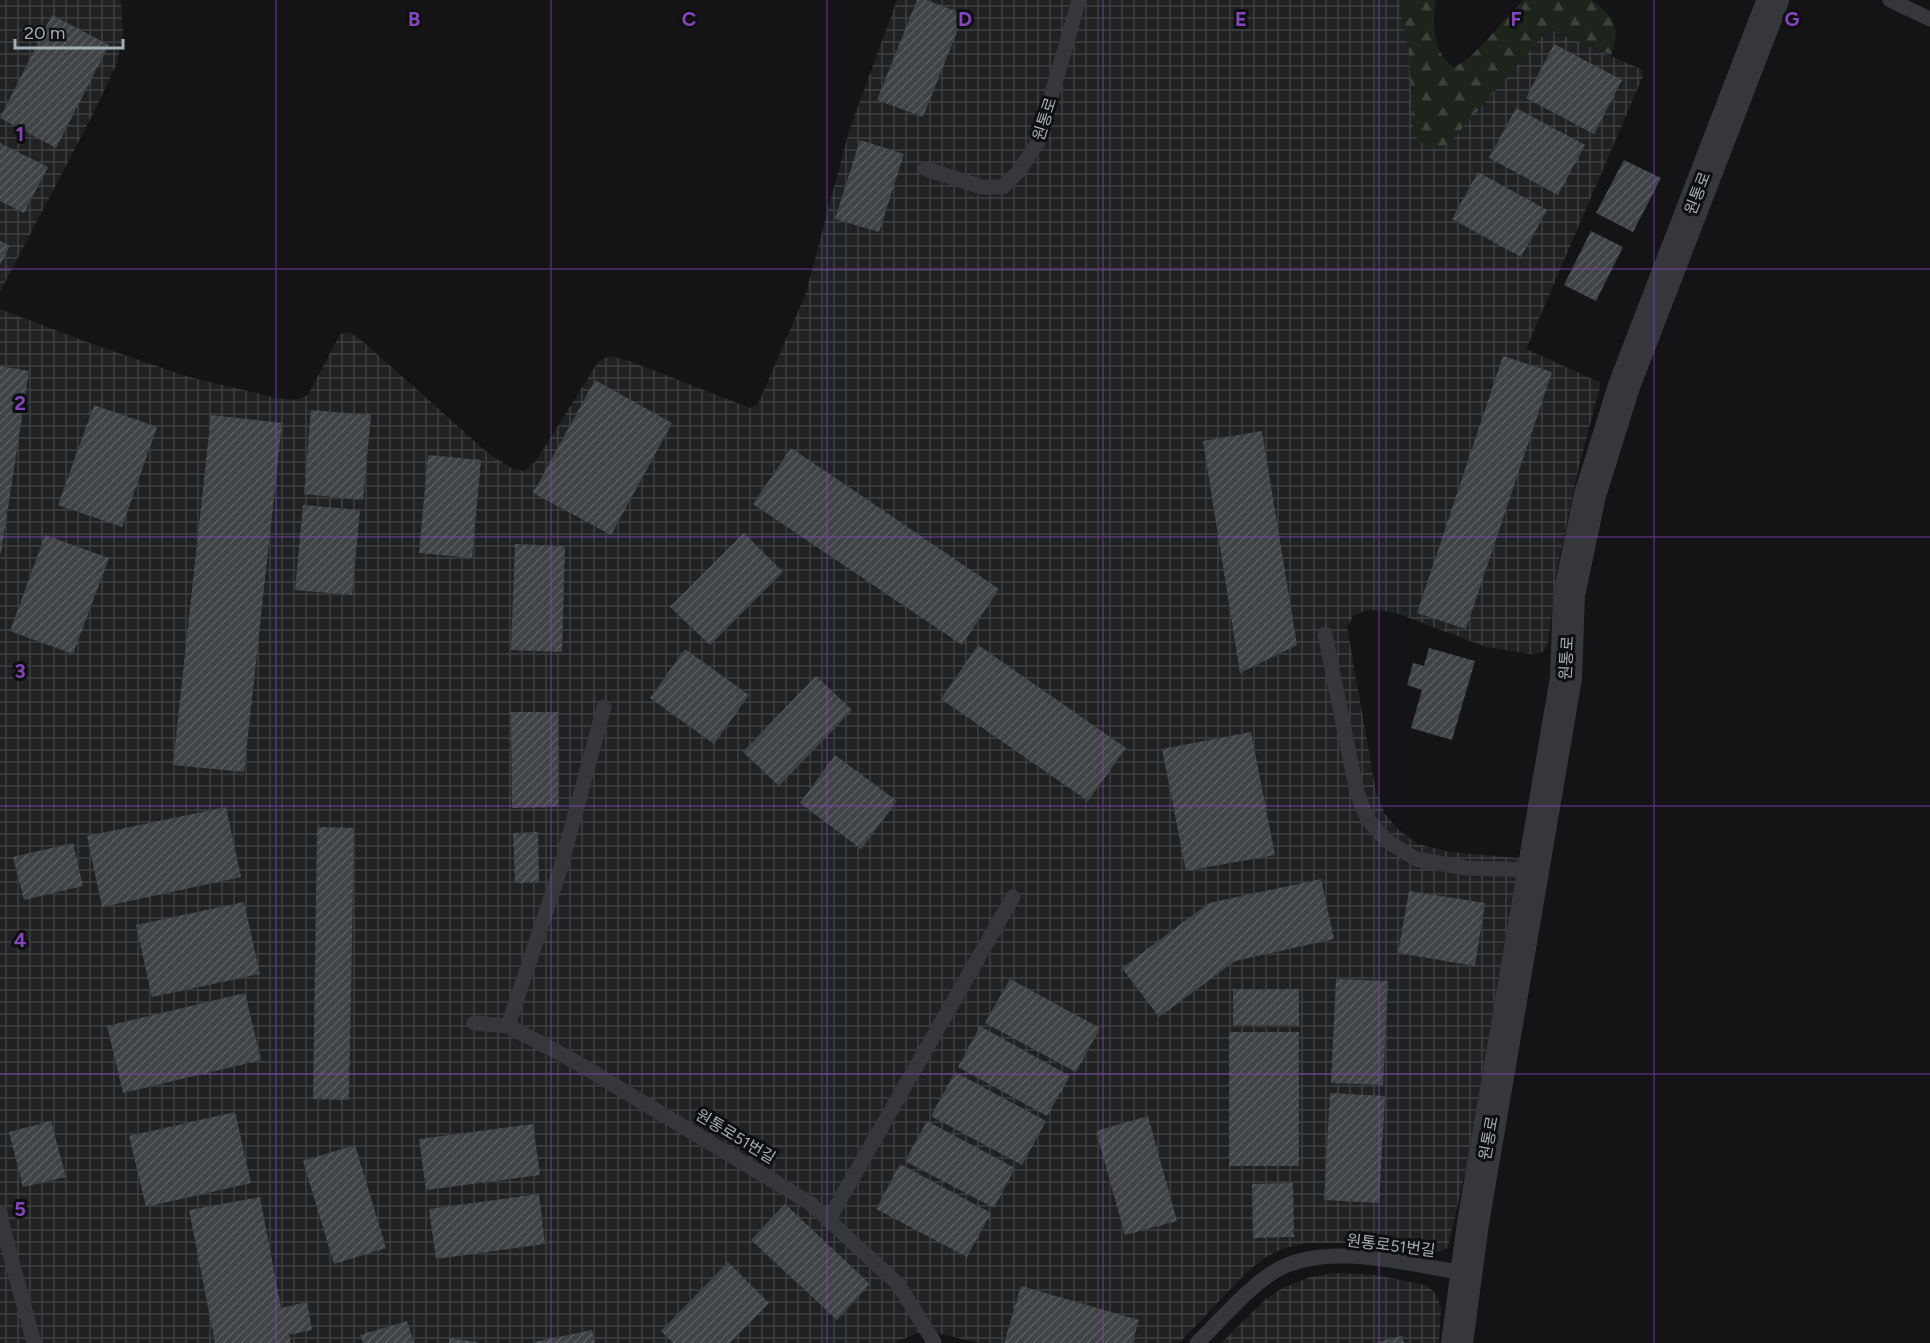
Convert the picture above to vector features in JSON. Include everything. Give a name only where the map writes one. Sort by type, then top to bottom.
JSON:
[{"type":"street","name":"원통로","points":[[1457,1343],[1466,1273],[1566,678],[1569,595],[1590,495],[1624,386],[1773,0]]},
{"type":"lane","name":"원통로","points":[[926,169],[982,187],[1003,187],[1020,171],[1038,142],[1078,0]]},
{"type":"lane","points":[[1890,0],[1930,19]]},
{"type":"lane","points":[[1325,634],[1357,793],[1368,819],[1387,841],[1416,859],[1466,868],[1534,870]]},
{"type":"lane","points":[[508,1026],[556,881],[604,707]]},
{"type":"lane","points":[[829,1219],[1013,897]]},
{"type":"lane","name":"원통로51번길","points":[[474,1023],[508,1026],[686,1126],[810,1203],[898,1284],[934,1343]]},
{"type":"lane","points":[[0,1212],[2,1229],[34,1343]]},
{"type":"lane","name":"원통로51번길","points":[[1197,1343],[1262,1280],[1297,1262],[1338,1256],[1361,1257],[1466,1273]]},
{"type":"shaded area","points":[[0,0],[121,0],[123,37],[117,63],[96,108],[0,292]]},
{"type":"shaded area","points":[[897,0],[1399,0],[1409,52],[1436,148],[1448,145],[1546,32],[1554,31],[1641,69],[1643,76],[1526,349],[1601,383],[1579,466],[1557,570],[1548,644],[1543,652],[1530,654],[1486,647],[1396,613],[1379,610],[1364,611],[1353,616],[1347,627],[1376,792],[1385,814],[1399,830],[1418,844],[1450,852],[1519,858],[1466,1168],[1448,1247],[1440,1252],[1345,1243],[1306,1243],[1282,1249],[1266,1257],[1248,1271],[1179,1343],[979,1343],[933,1332],[917,1333],[894,1343],[0,1343],[0,309],[189,377],[277,398],[295,400],[308,395],[340,334],[349,332],[360,339],[488,453],[511,468],[524,471],[536,461],[598,362],[609,356],[627,360],[750,408],[758,404],[806,293],[849,131]]},
{"type":"shaded area","points":[[1335,1273],[1376,1275],[1426,1285],[1436,1294],[1441,1308],[1439,1343],[1221,1343],[1265,1300],[1281,1289],[1310,1277]]},
{"type":"green space","points":[[1399,0],[1436,0],[1434,27],[1438,45],[1441,54],[1453,67],[1469,58],[1524,0],[1592,0],[1611,18],[1616,30],[1616,38],[1611,55],[1554,31],[1546,32],[1448,145],[1436,148],[1418,142],[1413,129],[1409,52]]},
{"type":"building","points":[[917,0],[926,0],[964,14],[923,117],[877,100]]},
{"type":"building","points":[[52,15],[109,45],[56,148],[0,118]]},
{"type":"building","points":[[1554,44],[1622,80],[1594,134],[1526,98]]},
{"type":"building","points":[[1516,108],[1585,145],[1558,195],[1489,158]]},
{"type":"building","points":[[860,140],[904,154],[879,232],[835,219]]},
{"type":"building","points":[[0,143],[48,167],[24,213],[0,201]]},
{"type":"building","points":[[1624,160],[1661,178],[1633,232],[1596,213]]},
{"type":"building","points":[[1478,172],[1547,210],[1521,257],[1452,219]]},
{"type":"building","points":[[1591,231],[1623,247],[1596,301],[1564,285]]},
{"type":"building","points":[[0,241],[10,246],[0,265]]},
{"type":"building","points":[[1503,356],[1552,372],[1466,629],[1417,613]]},
{"type":"building","points":[[0,366],[29,371],[1,553],[0,553]]},
{"type":"building","points":[[595,380],[672,423],[611,535],[533,493]]},
{"type":"building","points":[[94,405],[157,427],[122,527],[58,505]]},
{"type":"building","points":[[311,410],[371,415],[363,500],[304,494]]},
{"type":"building","points":[[211,415],[282,423],[244,772],[173,765]]},
{"type":"building","points":[[1262,431],[1297,645],[1240,673],[1203,441]]},
{"type":"building","points":[[791,448],[999,589],[962,645],[753,504]]},
{"type":"building","points":[[428,455],[481,460],[472,558],[419,553]]},
{"type":"building","points":[[303,505],[360,510],[352,595],[295,590]]},
{"type":"building","points":[[744,533],[783,572],[710,645],[670,607]]},
{"type":"building","points":[[45,535],[109,558],[73,654],[10,631]]},
{"type":"building","points":[[515,544],[565,546],[562,652],[511,650]]},
{"type":"building","points":[[978,645],[1126,748],[1088,801],[941,699]]},
{"type":"building","points":[[1429,648],[1475,661],[1452,740],[1411,728],[1422,690],[1407,685],[1413,663],[1424,666]]},
{"type":"building","points":[[685,649],[749,695],[714,744],[650,698]]},
{"type":"building","points":[[816,676],[852,710],[779,786],[743,752]]},
{"type":"building","points":[[511,712],[558,712],[559,807],[512,808]]},
{"type":"building","points":[[1251,732],[1275,855],[1186,871],[1162,749]]},
{"type":"building","points":[[835,755],[897,801],[861,849],[800,803]]},
{"type":"building","points":[[226,807],[241,877],[102,907],[87,836]]},
{"type":"building","points":[[317,827],[354,828],[349,1100],[313,1099]]},
{"type":"building","points":[[538,832],[539,882],[515,883],[513,833]]},
{"type":"building","points":[[73,843],[83,886],[24,900],[13,857]]},
{"type":"building","points":[[1321,879],[1334,939],[1235,961],[1159,1017],[1122,968],[1209,903]]},
{"type":"building","points":[[1409,891],[1485,903],[1475,966],[1398,953]]},
{"type":"building","points":[[244,902],[260,974],[152,997],[136,925]]},
{"type":"building","points":[[1010,979],[1100,1028],[1076,1072],[985,1023]]},
{"type":"building","points":[[1336,979],[1388,981],[1383,1085],[1331,1083]]},
{"type":"building","points":[[1233,989],[1299,989],[1299,1025],[1233,1025]]},
{"type":"building","points":[[245,993],[261,1060],[123,1093],[107,1026]]},
{"type":"building","points":[[980,1026],[1070,1076],[1047,1116],[958,1067]]},
{"type":"building","points":[[1229,1032],[1299,1032],[1299,1166],[1229,1166]]},
{"type":"building","points":[[955,1072],[1046,1121],[1022,1165],[931,1116]]},
{"type":"building","points":[[1330,1093],[1385,1096],[1379,1203],[1324,1200]]},
{"type":"building","points":[[235,1112],[251,1183],[146,1207],[129,1136]]},
{"type":"building","points":[[1148,1116],[1177,1221],[1125,1235],[1096,1131]]},
{"type":"building","points":[[51,1121],[66,1177],[23,1187],[9,1132]]},
{"type":"building","points":[[927,1121],[1015,1168],[994,1208],[905,1161]]},
{"type":"building","points":[[533,1124],[540,1175],[426,1190],[419,1139]]},
{"type":"building","points":[[355,1145],[386,1248],[334,1264],[303,1161]]},
{"type":"building","points":[[900,1164],[991,1213],[967,1257],[876,1209]]},
{"type":"building","points":[[1293,1183],[1294,1237],[1253,1238],[1252,1184]]},
{"type":"building","points":[[539,1194],[545,1244],[436,1259],[429,1209]]},
{"type":"building","points":[[260,1197],[281,1308],[307,1302],[312,1330],[289,1335],[291,1343],[215,1343],[189,1210]]},
{"type":"building","points":[[785,1204],[870,1284],[837,1320],[751,1240]]},
{"type":"building","points":[[728,1262],[769,1303],[730,1343],[673,1343],[661,1331]]},
{"type":"building","points":[[1021,1286],[1139,1320],[1132,1343],[1004,1343]]},
{"type":"building","points":[[407,1321],[414,1343],[363,1343],[360,1335]]},
{"type":"building","points":[[592,1330],[595,1343],[534,1343],[534,1342]]},
{"type":"building","points":[[1402,1336],[1404,1343],[1377,1342]]},
{"type":"building","points":[[449,1338],[477,1342],[477,1343],[449,1343]]}]
